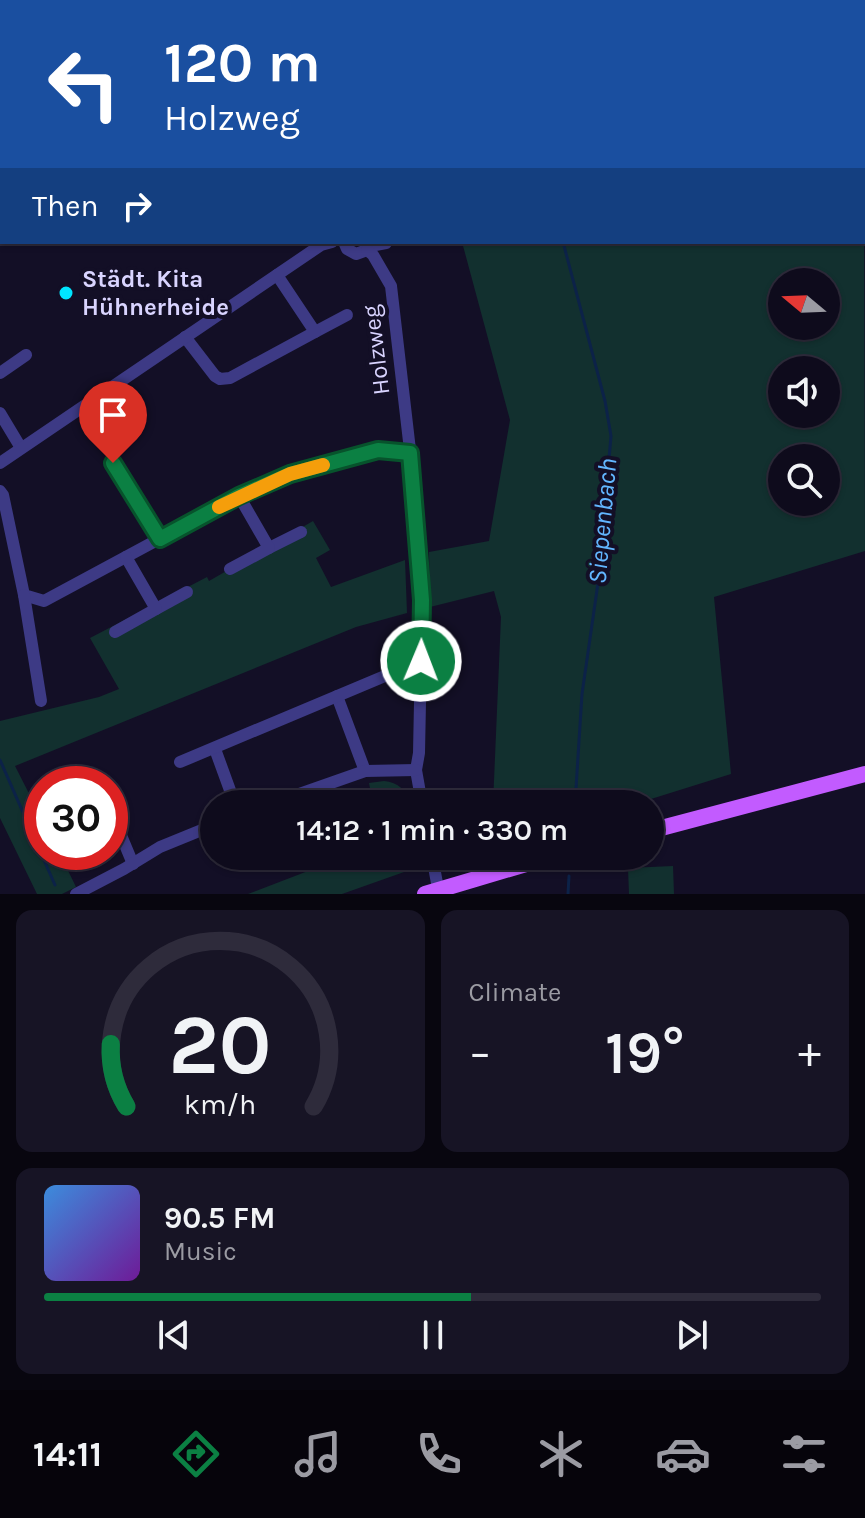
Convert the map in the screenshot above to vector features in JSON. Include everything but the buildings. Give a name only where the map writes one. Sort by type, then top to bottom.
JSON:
[{"type":"main road","points":[[664,827],[865,774]]},
{"type":"main road","points":[[434,892],[507,870]]},
{"type":"street","points":[[0,463],[325,244]]},
{"type":"street","points":[[345,244],[351,252],[362,253],[369,246]]},
{"type":"street","name":"Holzweg","points":[[369,246],[373,255],[385,265],[391,286],[410,453],[422,600],[416,770],[420,790]]},
{"type":"street","points":[[277,275],[315,332]]},
{"type":"street","points":[[185,337],[215,376],[230,378],[347,315]]},
{"type":"street","points":[[0,373],[26,355]]},
{"type":"street","points":[[0,413],[21,448]]},
{"type":"street","points":[[24,595],[44,601],[239,496],[290,474],[378,450],[410,453]]},
{"type":"street","points":[[113,463],[160,539]]},
{"type":"street","points":[[0,491],[24,595],[41,701]]},
{"type":"street","points":[[239,496],[269,548]]},
{"type":"street","points":[[230,569],[301,532]]},
{"type":"street","points":[[126,557],[156,609]]},
{"type":"street","points":[[115,632],[187,592]]},
{"type":"street","points":[[180,762],[392,673]]},
{"type":"street","points":[[337,696],[365,771]]},
{"type":"street","points":[[215,749],[230,790]]},
{"type":"street","points":[[311,790],[365,771],[416,770]]},
{"type":"street","points":[[76,894],[160,847],[200,831]]},
{"type":"street","points":[[128,852],[133,864]]},
{"type":"street","points":[[433,870],[434,892]]},
{"type":"green space","points":[[463,244],[864,244],[865,551],[714,597],[731,774],[664,795],[664,790],[494,790],[501,617],[494,591],[430,607],[429,552],[489,541],[510,420]]},
{"type":"green space","points":[[313,521],[330,550],[316,558],[331,587],[405,560],[407,613],[356,627],[15,766],[24,784],[24,867],[0,818],[0,721],[99,697],[119,689],[90,638],[207,577],[209,581]]},
{"type":"green space","points":[[369,783],[394,783],[403,790],[370,790]]},
{"type":"green space","points":[[664,866],[673,866],[674,894],[629,894],[628,870],[664,870]]},
{"type":"green space","points":[[25,870],[68,870],[76,887],[62,894],[37,894]]},
{"type":"green space","points":[[311,870],[410,870],[342,894],[248,894]]},
{"type":"waterway","name":"Siepenbach","points":[[564,244],[605,401],[611,436],[598,583],[582,694],[576,790]]},
{"type":"waterway","points":[[0,760],[55,885]]},
{"type":"waterway","name":"Siepenbach","points":[[568,894],[569,876]]},
{"type":"slow traffic","points":[[219,507],[290,474],[323,465]]},
{"type":"place","name":"Städt. Kita Hühnerheide","points":[[66,293]]},
{"type":"route","points":[[113,463],[160,539],[239,496],[290,474],[378,450],[410,453],[422,600],[421,661]]}]
